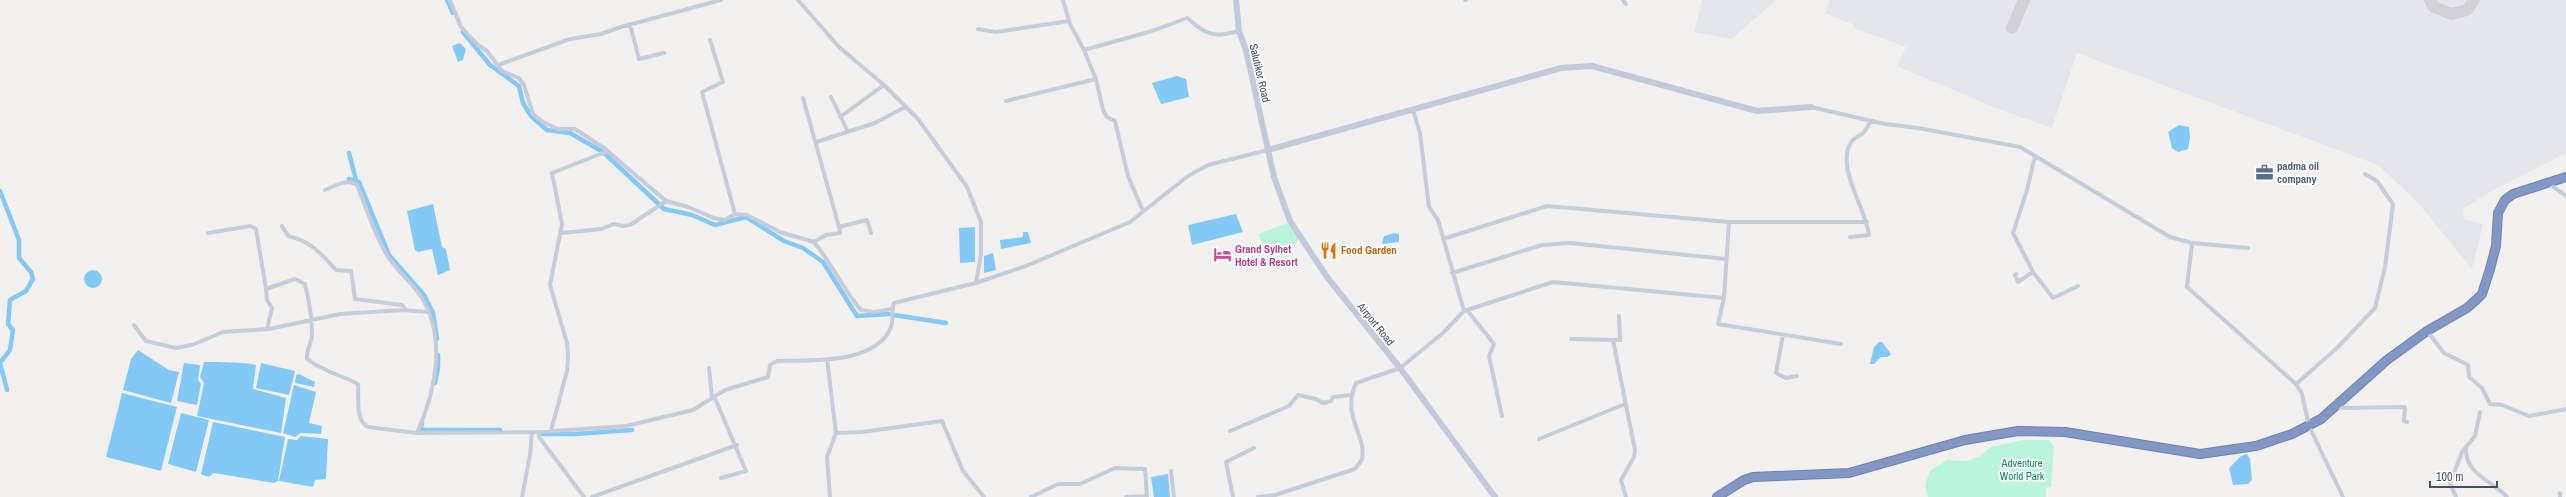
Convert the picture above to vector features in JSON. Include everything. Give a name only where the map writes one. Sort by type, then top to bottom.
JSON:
[{"type":"highway","points":[[1717,497],[1744,480],[1753,478],[1849,473],[1965,440],[2018,431],[2065,432],[2200,454],[2256,446],[2309,426],[2335,406],[2387,360],[2427,332],[2467,308],[2482,294],[2496,246],[2498,213],[2505,200],[2513,194],[2566,177]]},
{"type":"main road","name":"Salutikor Road","points":[[1236,0],[1239,31],[1246,50],[1268,150]]},
{"type":"main road","points":[[1268,150],[1560,68],[1592,66],[1758,111],[1811,107]]},
{"type":"main road","name":"Airport Road","points":[[1268,150],[1282,202],[1294,227],[1327,277],[1400,368],[1495,497]]},
{"type":"street","points":[[450,0],[461,27],[478,45],[486,51],[502,71],[518,78],[524,85],[533,114],[543,122],[558,129],[575,130],[605,152],[664,202],[688,207],[714,218],[725,220],[735,214],[755,217],[780,232],[814,242],[831,263],[846,293],[861,310],[874,312],[891,309]]},
{"type":"street","points":[[498,65],[570,39],[601,34],[630,24],[721,0]]},
{"type":"street","points":[[798,0],[839,47],[884,85],[918,119],[970,194],[981,222],[981,254],[976,283]]},
{"type":"street","points":[[1064,0],[1069,22],[1084,50],[1096,79],[1103,110],[1107,117],[1115,121],[1128,176],[1143,211]]},
{"type":"street","points":[[1622,0],[1626,4]]},
{"type":"street","points":[[1084,50],[1152,32],[1187,18],[1202,31],[1211,35],[1239,31]]},
{"type":"street","points":[[978,29],[996,32],[1069,22]]},
{"type":"street","points":[[630,24],[639,59],[664,53]]},
{"type":"street","points":[[710,40],[723,82],[702,92],[735,214]]},
{"type":"street","points":[[1006,101],[1096,79]]},
{"type":"street","points":[[840,117],[884,85]]},
{"type":"street","points":[[831,97],[848,132]]},
{"type":"street","points":[[803,98],[840,232],[826,235],[814,242]]},
{"type":"street","points":[[816,142],[879,121],[905,107]]},
{"type":"street","points":[[1811,107],[1870,121],[1994,141],[2020,148],[2170,237],[2192,243],[2248,248]]},
{"type":"street","points":[[1413,110],[1420,133],[1429,207],[1438,220],[1452,273],[1466,310],[1494,344],[1489,356],[1502,416]]},
{"type":"street","points":[[1850,237],[1869,236],[1867,222],[1846,167],[1847,152],[1852,141],[1863,133],[1870,121]]},
{"type":"street","points":[[266,289],[295,279],[305,284],[312,336],[306,351],[307,359],[319,368],[338,374],[358,384],[360,420],[363,425],[417,433],[539,432],[611,428],[645,423],[697,408],[713,397],[768,377],[773,362],[853,356],[878,344],[891,327],[891,309],[894,303],[905,299],[976,283],[1076,245],[1130,222],[1188,176],[1208,165],[1268,150]]},
{"type":"street","points":[[551,431],[567,370],[568,357],[568,343],[550,285],[558,243],[562,233],[561,210],[552,173],[605,152]]},
{"type":"street","points":[[2035,156],[2028,190],[2013,233],[2033,272],[2053,298],[2078,286]]},
{"type":"street","points":[[2296,384],[2337,348],[2377,303],[2393,209],[2392,200],[2379,182],[2365,174]]},
{"type":"street","points":[[325,190],[346,182],[352,182],[357,185],[386,254],[420,295],[434,329],[435,373],[417,433]]},
{"type":"street","points":[[2548,182],[2566,196]]},
{"type":"street","points":[[562,233],[601,229],[614,224],[630,225],[656,209],[664,202]]},
{"type":"street","points":[[1443,239],[1547,206],[1729,222],[1867,222]]},
{"type":"street","points":[[839,227],[867,220],[871,233]]},
{"type":"street","points":[[1729,222],[1724,298],[1718,324],[1841,344]]},
{"type":"street","points":[[208,233],[250,226],[256,229],[267,300],[272,308],[267,329]]},
{"type":"street","points":[[282,226],[288,236],[300,239],[316,248],[336,270],[351,271],[355,299],[402,305],[406,310]]},
{"type":"street","points":[[1452,273],[1542,245],[1570,243],[1726,259]]},
{"type":"street","points":[[2192,243],[2187,287],[2296,384],[2302,394],[2309,426],[2343,497]]},
{"type":"street","points":[[2016,274],[2015,275],[2018,282],[2033,272]]},
{"type":"street","points":[[1258,497],[1274,495],[1355,469],[1362,460],[1362,448],[1352,421],[1352,395],[1356,384],[1400,368],[1443,333],[1466,310],[1553,282],[1724,298]]},
{"type":"street","points":[[134,325],[146,341],[176,348],[192,345],[222,332],[267,329],[340,314],[406,310],[427,312]]},
{"type":"street","points":[[1571,339],[1620,340],[1619,316]]},
{"type":"street","points":[[2427,332],[2444,353],[2468,365],[2469,377],[2482,388],[2490,404],[2502,405],[2529,416],[2566,409]]},
{"type":"street","points":[[1783,334],[1776,373],[1786,378],[1797,376]]},
{"type":"street","points":[[1613,340],[1635,450],[1634,458],[1621,480],[1626,497]]},
{"type":"street","points":[[827,359],[836,433],[827,457],[830,497]]},
{"type":"street","points":[[709,368],[713,397],[737,445],[746,471],[721,478]]},
{"type":"street","points":[[1230,430],[1289,406],[1298,395],[1316,399],[1324,403],[1331,401],[1333,397],[1352,395]]},
{"type":"street","points":[[1539,439],[1625,404]]},
{"type":"street","points":[[2335,406],[2344,408],[2405,407],[2404,421],[2407,422]]},
{"type":"street","points":[[2456,497],[2450,483],[2466,447],[2475,436],[2480,412]]},
{"type":"street","points":[[836,433],[862,432],[942,421],[963,471],[984,497]]},
{"type":"street","points":[[522,497],[530,455],[532,432]]},
{"type":"street","points":[[539,432],[539,437],[584,497]]},
{"type":"street","points":[[592,497],[737,445]]},
{"type":"street","points":[[2466,447],[2468,463],[2475,472],[2507,497]]},
{"type":"street","points":[[1232,497],[1226,462],[1254,448]]},
{"type":"street","points":[[1031,497],[1058,484],[1080,484],[1115,468],[1145,469],[1146,497],[1126,497]]},
{"type":"street","points":[[1171,471],[1174,497]]},
{"type":"shaded area","points":[[1702,0],[1776,0],[1732,39],[1694,32]]},
{"type":"shaded area","points":[[1830,0],[2566,0],[2566,153],[2493,190],[2463,209],[2464,220],[2483,224],[2472,269],[2418,203],[2378,165],[2077,53],[2052,128],[1998,109],[1897,66],[1906,47],[1853,28],[1854,25],[1825,13]]},
{"type":"green space","points":[[1287,223],[1298,238],[1297,243],[1265,254],[1259,235]]},
{"type":"green space","name":"Adventure World Park","points":[[2023,440],[2048,440],[2054,446],[2051,487],[2046,488],[2046,497],[1928,497],[1925,485],[1930,471],[1947,460],[1967,461],[1980,456],[1991,447]]},
{"type":"water","points":[[460,43],[466,49],[463,60],[458,62],[452,46]]},
{"type":"water","points":[[1177,76],[1186,79],[1189,97],[1161,104],[1152,83]]},
{"type":"water","points":[[2179,125],[2189,127],[2190,137],[2188,149],[2178,152],[2172,148],[2168,132]]},
{"type":"water","points":[[433,204],[442,247],[446,249],[450,270],[438,275],[432,249],[418,252],[415,250],[407,211]]},
{"type":"water","points":[[1236,214],[1243,232],[1192,245],[1188,225]]},
{"type":"water","points":[[975,227],[975,262],[960,263],[959,228]]},
{"type":"water","points":[[1023,232],[1028,232],[1031,243],[1001,249],[1000,240],[1023,237]]},
{"type":"water","points":[[1395,233],[1399,234],[1399,242],[1382,244],[1384,236]]},
{"type":"water","points":[[993,253],[996,270],[984,273],[984,256]]},
{"type":"water","points":[[89,270],[97,270],[102,275],[100,286],[97,288],[89,288],[84,283],[84,275]]},
{"type":"water","points":[[1879,342],[1882,342],[1891,354],[1888,357],[1881,357],[1874,364],[1870,364],[1874,347]]},
{"type":"water","points":[[138,350],[169,370],[179,372],[171,403],[123,390],[131,359]]},
{"type":"water","points":[[204,362],[256,365],[253,389],[286,398],[281,433],[197,416],[204,383],[200,377]]},
{"type":"water","points":[[184,363],[200,365],[198,380],[201,384],[197,405],[177,401]]},
{"type":"water","points":[[261,363],[295,371],[289,395],[256,388]]},
{"type":"water","points":[[299,374],[315,382],[314,387],[295,383],[296,375]]},
{"type":"water","points":[[294,385],[316,392],[309,423],[322,426],[321,434],[301,433],[295,437],[283,433]]},
{"type":"water","points":[[122,393],[177,407],[161,471],[106,457]]},
{"type":"water","points":[[181,413],[209,420],[196,472],[168,464]]},
{"type":"water","points":[[213,422],[285,437],[278,481],[274,483],[214,473],[208,477],[201,474]]},
{"type":"water","points":[[301,436],[328,439],[326,479],[315,480],[313,487],[279,481],[288,439],[297,440]]},
{"type":"water","points":[[2247,454],[2250,459],[2252,480],[2248,484],[2233,485],[2229,468],[2241,456]]},
{"type":"water","points":[[1168,474],[1170,497],[1154,497],[1151,477]]},
{"type":"waterway","points":[[447,0],[453,13]]},
{"type":"waterway","points":[[463,32],[490,65],[519,86],[523,103],[531,116],[547,130],[570,133],[603,152],[664,209],[692,215],[715,225],[746,217],[784,241],[803,248],[823,262],[857,316],[889,314]]},
{"type":"waterway","points":[[349,153],[356,180]]},
{"type":"waterway","points":[[349,179],[359,182],[389,255],[424,295],[433,313],[437,339]]},
{"type":"waterway","points":[[0,191],[19,240],[19,258],[31,272],[33,279],[26,291],[10,300],[8,324],[13,330],[10,350],[0,363],[7,390]]},
{"type":"waterway","points":[[894,315],[946,323]]},
{"type":"waterway","points":[[435,383],[438,368],[438,355]]},
{"type":"waterway","points":[[422,424],[420,428],[425,430],[500,430]]},
{"type":"waterway","points":[[543,434],[575,434],[632,430]]},
{"type":"taxiway","points":[[2012,28],[2024,0]]},
{"type":"taxiway","points":[[2430,0],[2434,7],[2451,14],[2467,10],[2474,0]]},
{"type":"place","name":"padma oil company","points":[[2264,172]]},
{"type":"place","name":"Food Garden","points":[[1328,250]]},
{"type":"place","name":"Grand Sylhet Hotel & Resort","points":[[1222,255]]}]
